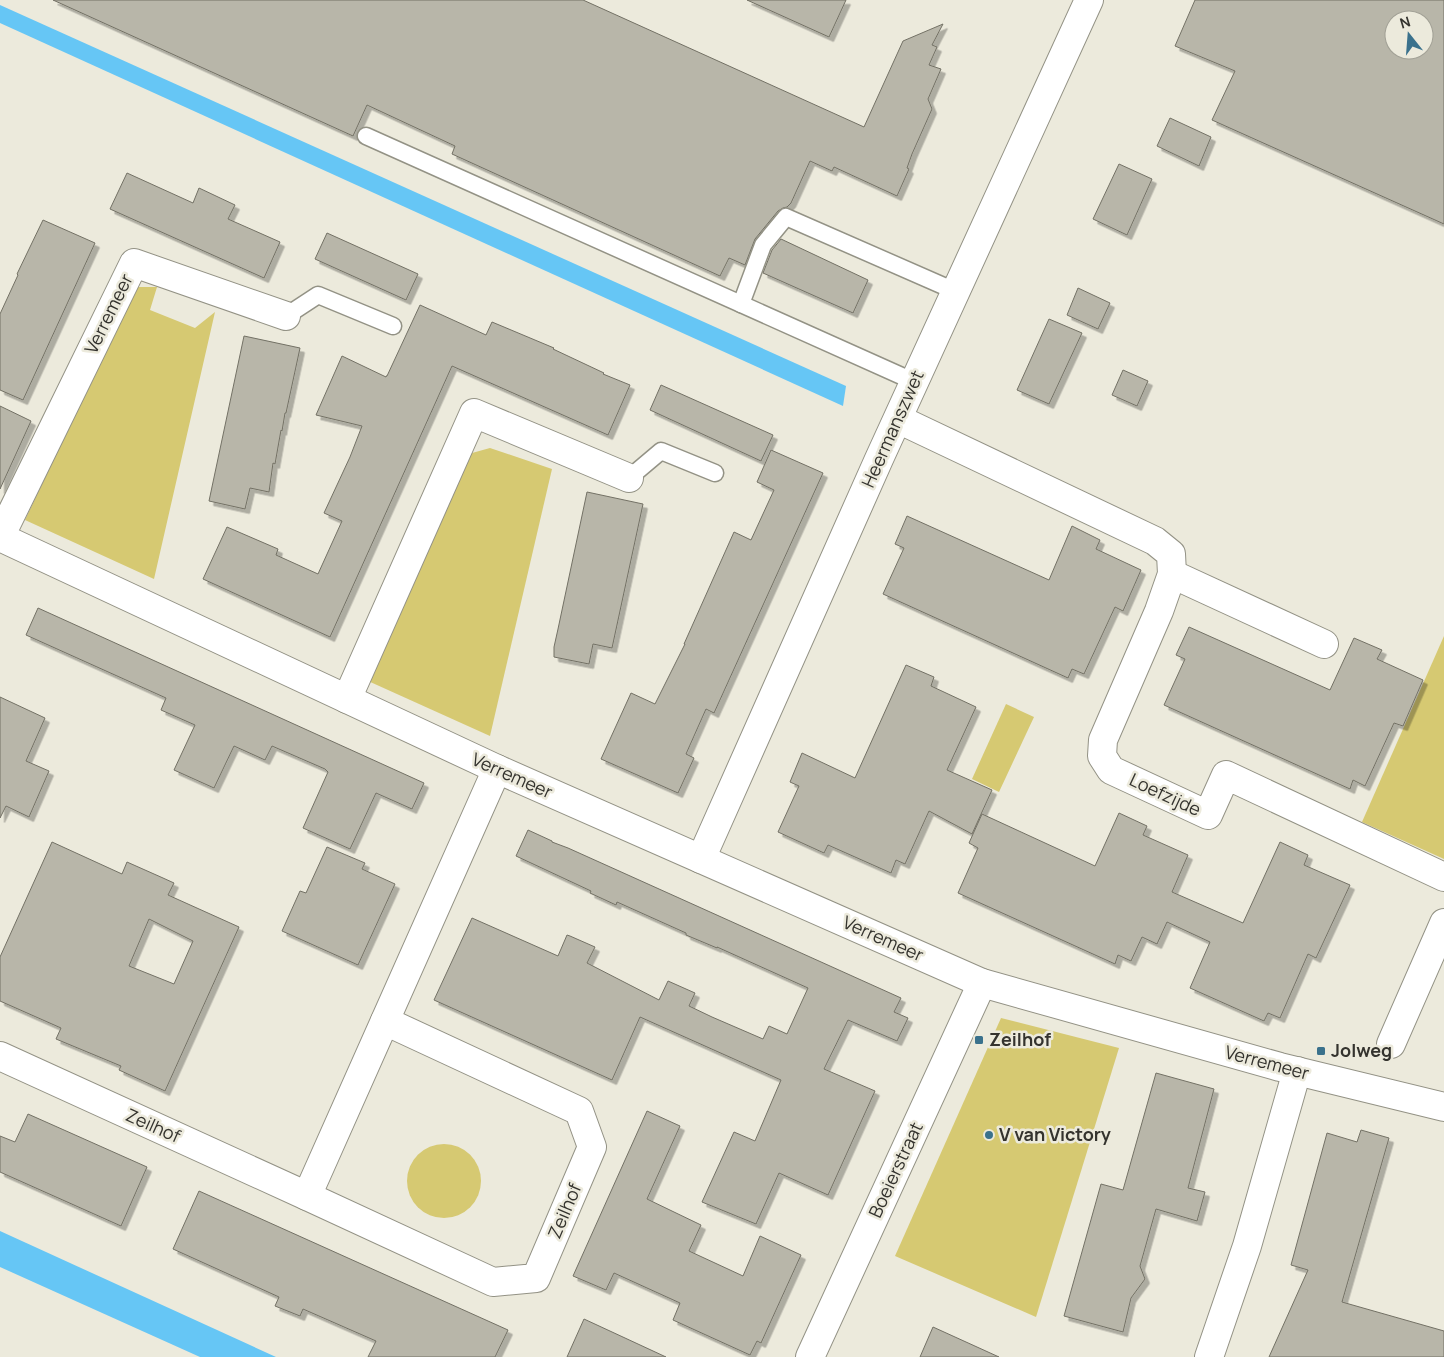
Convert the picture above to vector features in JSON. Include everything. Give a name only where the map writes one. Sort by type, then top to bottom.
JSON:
[{"type":"street","name":"Heermanszwet","points":[[701,859],[879,459],[1089,0]]},
{"type":"street","name":"Verremeer","points":[[286,316],[134,263],[0,537],[497,769],[982,983],[1335,1082],[1444,1107]]},
{"type":"street","points":[[347,699],[474,413],[629,478]]},
{"type":"street","points":[[898,419],[1154,541],[1171,554],[1172,574],[1324,644]]},
{"type":"street","name":"Loefzijde","points":[[1172,574],[1159,611],[1103,740],[1102,756],[1111,770],[1208,815],[1226,775],[1444,877]]},
{"type":"street","points":[[306,1196],[497,769]]},
{"type":"street","points":[[1391,1044],[1444,923]]},
{"type":"street","name":"Boeierstraat","points":[[810,1357],[982,983]]},
{"type":"street","name":"Zeilhof","points":[[0,1056],[493,1282],[536,1278],[592,1147],[579,1110],[384,1022]]},
{"type":"street","points":[[1209,1357],[1248,1246],[1297,1071]]},
{"type":"lane","points":[[366,136],[915,382]]},
{"type":"lane","points":[[741,304],[763,245],[786,217],[955,291]]},
{"type":"lane","name":"Verremeer","points":[[286,316],[318,295],[393,326]]},
{"type":"lane","points":[[629,478],[661,451],[715,473]]},
{"type":"shaded area","points":[[135,287],[157,287],[150,310],[195,328],[215,312],[154,579],[25,520]]},
{"type":"shaded area","points":[[490,448],[552,469],[490,736],[357,676],[472,453]]},
{"type":"shaded area","points":[[1444,636],[1444,859],[1362,822]]},
{"type":"shaded area","points":[[1006,704],[1034,717],[999,792],[972,779]]},
{"type":"shaded area","points":[[1001,1018],[1119,1048],[1036,1317],[895,1256]]},
{"type":"shaded area","points":[[444,1144],[465,1150],[475,1160],[481,1181],[475,1202],[465,1212],[444,1218],[423,1212],[413,1202],[407,1181],[413,1160],[423,1150]]},
{"type":"water","points":[[0,5],[846,386],[843,406],[0,23]]},
{"type":"water","points":[[0,1231],[276,1357],[200,1357],[0,1267]]},
{"type":"building","points":[[53,0],[583,0],[864,127],[903,41],[943,24],[932,45],[937,47],[929,65],[941,69],[928,99],[932,109],[912,154],[907,168],[909,169],[897,196],[834,167],[832,171],[810,161],[791,203],[778,211],[755,239],[745,265],[729,258],[720,276],[452,154],[455,146],[367,105],[353,136]]},
{"type":"building","points":[[747,0],[846,0],[829,37]]},
{"type":"building","points":[[1195,0],[1444,0],[1444,224],[1212,120],[1235,71],[1175,46]]},
{"type":"building","points":[[1170,118],[1211,137],[1199,166],[1157,146]]},
{"type":"building","points":[[1119,164],[1152,179],[1127,235],[1093,219]]},
{"type":"building","points":[[127,173],[193,203],[199,188],[235,205],[228,219],[280,242],[264,278],[110,209]]},
{"type":"building","points":[[43,220],[95,243],[23,400],[0,390],[0,314]]},
{"type":"building","points":[[327,233],[418,274],[406,300],[315,259]]},
{"type":"building","points":[[781,239],[868,280],[853,313],[763,273],[772,250]]},
{"type":"building","points":[[1078,288],[1110,303],[1098,329],[1067,315]]},
{"type":"building","points":[[420,305],[486,335],[492,322],[554,348],[603,374],[630,385],[608,435],[452,366],[330,637],[203,579],[227,527],[278,549],[276,555],[318,574],[342,521],[324,513],[362,426],[316,415],[342,356],[387,376]]},
{"type":"building","points":[[1049,319],[1082,333],[1049,404],[1017,390]]},
{"type":"building","points":[[244,336],[300,348],[275,464],[273,463],[269,492],[250,488],[245,509],[209,501]]},
{"type":"building","points":[[1123,370],[1148,381],[1137,406],[1112,395]]},
{"type":"building","points":[[661,385],[773,435],[761,461],[650,410]]},
{"type":"building","points":[[0,406],[31,421],[0,489]]},
{"type":"building","points":[[771,450],[823,473],[714,713],[706,709],[686,754],[694,758],[678,793],[601,759],[631,693],[655,704],[685,644],[734,532],[751,540],[774,490],[757,482]]},
{"type":"building","points":[[587,492],[643,504],[612,648],[593,644],[589,664],[554,657],[554,647]]},
{"type":"building","points":[[907,516],[1049,580],[1072,526],[1100,540],[1096,549],[1141,570],[1123,611],[1115,607],[1084,674],[1072,669],[1068,678],[883,594],[904,548],[895,544]]},
{"type":"building","points":[[38,608],[424,783],[412,809],[376,793],[350,849],[303,828],[328,772],[325,769],[272,746],[265,760],[234,746],[214,788],[174,770],[195,725],[161,710],[166,698],[26,635]]},
{"type":"building","points":[[1189,627],[1330,690],[1354,638],[1382,650],[1377,659],[1423,680],[1403,726],[1394,723],[1365,786],[1353,780],[1350,789],[1164,705],[1185,659],[1176,655]]},
{"type":"building","points":[[906,665],[934,677],[931,686],[976,707],[947,770],[992,790],[972,834],[929,811],[905,864],[896,860],[891,873],[828,845],[824,853],[778,832],[799,786],[790,782],[802,753],[855,778]]},
{"type":"building","points":[[0,697],[45,718],[26,761],[49,771],[29,817],[6,806],[0,818]]},
{"type":"building","points":[[1119,813],[1147,826],[1143,835],[1188,855],[1172,892],[1243,923],[1280,842],[1308,855],[1304,865],[1350,885],[1316,958],[1308,954],[1280,1018],[1268,1013],[1264,1021],[1190,988],[1210,942],[1167,922],[1157,944],[1142,937],[1131,961],[1118,955],[1115,964],[958,893],[978,848],[969,843],[982,814],[1095,866]]},
{"type":"building","points":[[528,830],[901,998],[894,1012],[908,1018],[897,1041],[848,1020],[824,1069],[875,1091],[828,1195],[779,1173],[756,1224],[702,1202],[734,1132],[755,1141],[781,1080],[640,1017],[612,1080],[434,1000],[472,918],[558,956],[567,935],[570,936],[595,947],[587,963],[659,1000],[668,981],[695,993],[689,1006],[712,1017],[763,1039],[769,1026],[787,1034],[808,988],[686,935],[686,933],[617,902],[616,905],[590,893],[591,891],[516,856]]},
{"type":"building","points":[[52,842],[122,874],[127,862],[174,883],[168,895],[239,927],[165,1091],[119,1070],[121,1066],[56,1039],[61,1028],[0,1001],[0,957]],"holes":[[[149,919],[193,941],[174,984],[129,966]]]},
{"type":"building","points":[[327,847],[365,863],[362,869],[395,884],[358,965],[282,931],[300,891],[306,893]]},
{"type":"building","points":[[1156,1073],[1214,1089],[1188,1188],[1205,1192],[1197,1221],[1156,1209],[1140,1266],[1145,1279],[1131,1298],[1123,1332],[1064,1316],[1101,1184],[1123,1190]]},
{"type":"building","points":[[647,1111],[680,1126],[647,1199],[701,1225],[689,1251],[743,1276],[760,1236],[801,1255],[761,1343],[757,1341],[750,1355],[673,1320],[680,1303],[614,1273],[606,1290],[573,1276]]},
{"type":"building","points":[[28,1114],[147,1167],[121,1226],[0,1172],[0,1136],[15,1142]]},
{"type":"building","points":[[1361,1130],[1389,1138],[1342,1302],[1444,1331],[1444,1357],[1269,1357],[1308,1270],[1291,1265],[1327,1133],[1357,1142]]},
{"type":"building","points":[[199,1191],[508,1330],[495,1357],[368,1357],[376,1341],[303,1309],[300,1316],[275,1306],[279,1297],[173,1249]]},
{"type":"building","points":[[584,1319],[666,1357],[567,1357]]},
{"type":"building","points":[[933,1327],[999,1357],[920,1357]]},
{"type":"place","name":"Zeilhof","points":[[979,1040]]},
{"type":"place","name":"Jolweg","points":[[1321,1051]]},
{"type":"place","name":"V van Victory","points":[[989,1135]]}]
